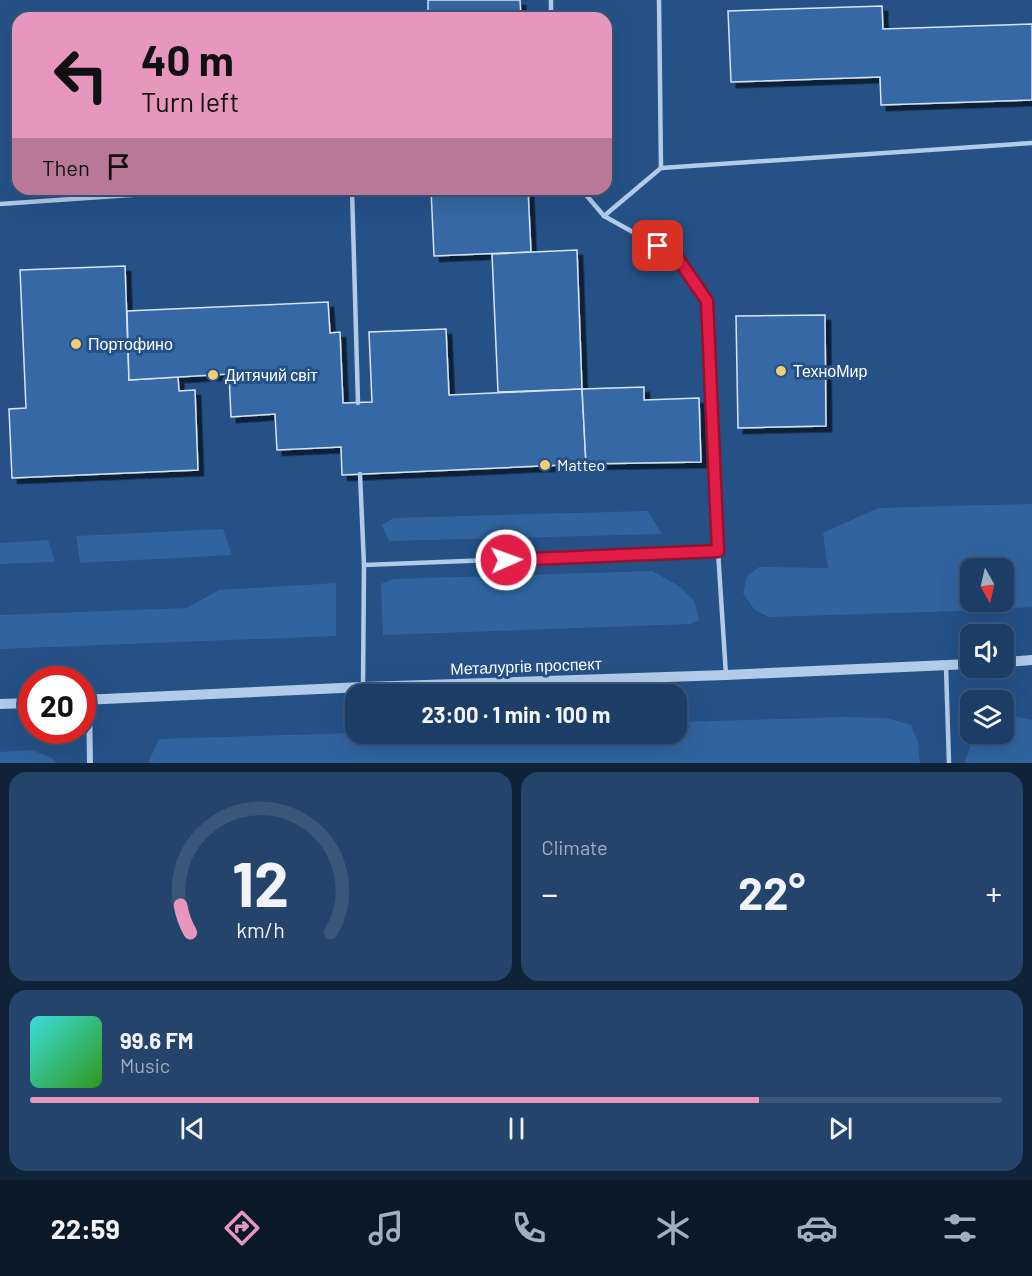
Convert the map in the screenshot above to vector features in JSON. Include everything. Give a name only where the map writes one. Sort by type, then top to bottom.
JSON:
[{"type":"street","points":[[1014,661],[1032,660]]},
{"type":"street","name":"Металургів проспект","points":[[454,684],[960,664]]},
{"type":"street","name":"Металургів проспект","points":[[96,700],[345,688]]},
{"type":"street","points":[[0,704],[18,703]]},
{"type":"street","points":[[89,744],[90,763]]},
{"type":"lane","points":[[659,0],[661,168]]},
{"type":"lane","points":[[604,216],[661,168],[1032,143]]},
{"type":"lane","points":[[0,204],[131,195]]},
{"type":"lane","points":[[352,195],[358,403]]},
{"type":"lane","points":[[586,195],[604,216],[676,256],[707,301],[726,675]]},
{"type":"lane","points":[[360,474],[364,565],[363,684]]},
{"type":"lane","points":[[364,565],[718,551]]},
{"type":"lane","points":[[946,665],[949,763]]},
{"type":"shaded area","points":[[1032,504],[1032,607],[1014,608],[1014,558],[960,558],[960,611],[768,617],[754,609],[743,593],[747,576],[759,567],[828,568],[823,533],[878,508]]},
{"type":"shaded area","points":[[648,511],[662,534],[389,541],[382,525],[393,518]]},
{"type":"shaded area","points":[[223,529],[232,555],[80,563],[76,536]]},
{"type":"shaded area","points":[[48,540],[55,562],[0,564],[0,543]]},
{"type":"shaded area","points":[[652,571],[679,586],[695,602],[699,620],[690,624],[383,635],[381,584],[393,579]]},
{"type":"shaded area","points":[[336,583],[336,636],[0,649],[0,615],[187,608],[219,590]]},
{"type":"shaded area","points":[[886,718],[911,725],[918,742],[920,763],[148,763],[159,739],[345,733],[345,744],[687,744],[687,722]]},
{"type":"shaded area","points":[[1014,718],[1032,720],[1032,763],[964,763],[971,744],[1014,744]]},
{"type":"shaded area","points":[[32,750],[52,758],[57,763],[0,763],[0,752]]},
{"type":"building","points":[[428,0],[520,0],[521,12],[428,12]]},
{"type":"building","points":[[882,6],[883,29],[1032,24],[1032,100],[881,105],[880,77],[731,82],[728,11]]},
{"type":"building","points":[[431,195],[528,195],[531,252],[434,256]]},
{"type":"building","points":[[577,250],[582,389],[498,392],[492,254]]},
{"type":"building","name":"Портофино","points":[[125,266],[129,380],[178,377],[179,391],[195,390],[198,470],[12,478],[9,409],[26,408],[20,270]]},
{"type":"building","points":[[328,302],[330,333],[340,332],[343,403],[372,402],[369,332],[446,329],[449,395],[582,389],[586,464],[342,475],[341,447],[277,450],[275,414],[231,417],[229,374],[129,380],[127,311]]},
{"type":"building","name":"ТехноМир","points":[[825,315],[826,426],[738,428],[736,316]]},
{"type":"building","points":[[644,387],[644,400],[699,398],[701,462],[586,464],[582,389]]},
{"type":"place","name":"Портофино","points":[[76,344]]},
{"type":"place","name":"ТехноМир","points":[[781,371]]},
{"type":"place","name":"Дитячий світ","points":[[213,375]]},
{"type":"place","name":"Matteo","points":[[545,465]]},
{"type":"route","points":[[506,560],[718,551],[707,301],[676,256],[658,246]]}]
